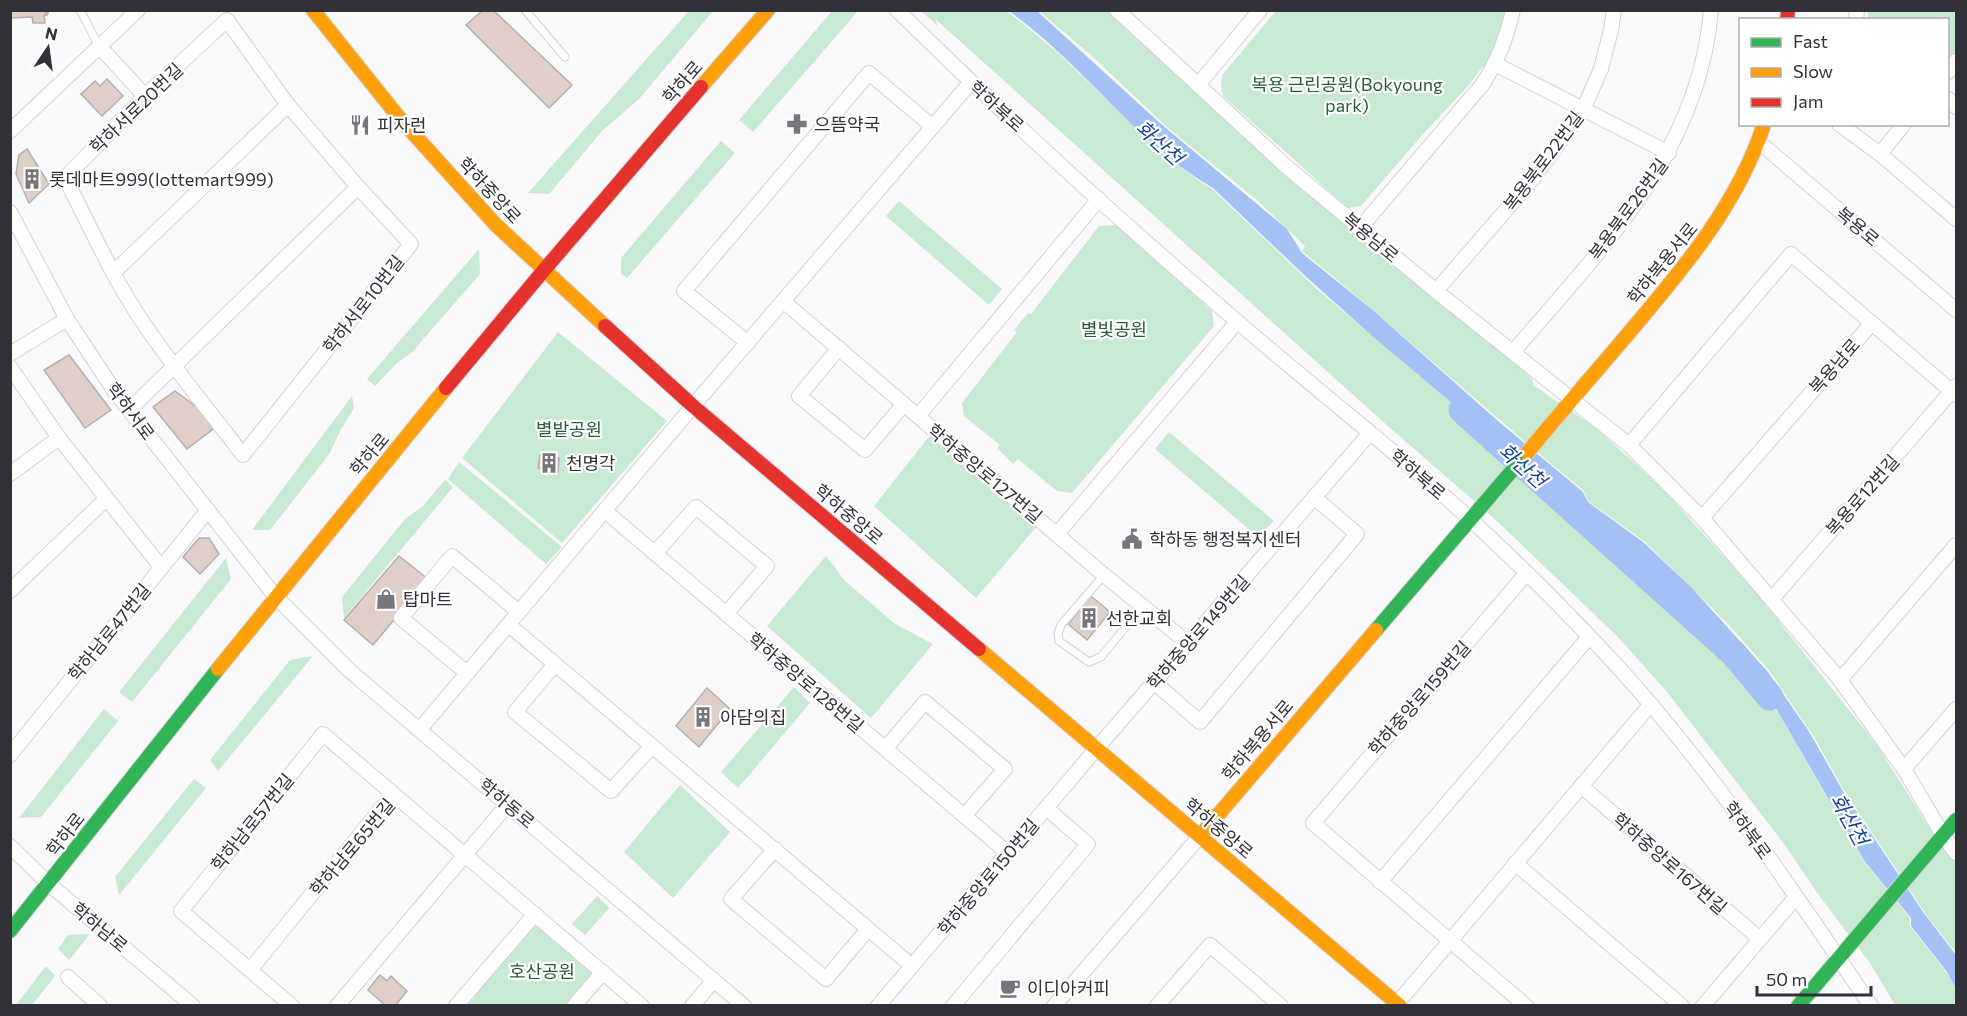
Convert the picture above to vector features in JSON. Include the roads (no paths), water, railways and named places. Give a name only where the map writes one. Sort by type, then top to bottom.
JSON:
[{"type":"street","points":[[10,130],[138,10]]},
{"type":"street","name":"학하중앙로","points":[[312,10],[401,120],[496,225],[544,270],[693,406],[1397,1005]]},
{"type":"street","name":"학하로","points":[[10,931],[275,596],[544,270],[768,10]]},
{"type":"street","name":"학하북로","points":[[897,10],[971,82],[1099,199],[1237,322],[1370,433],[1469,520],[1589,637],[1671,728],[1719,789],[1871,1005]]},
{"type":"street","points":[[1198,85],[1260,10]]},
{"type":"street","points":[[1360,228],[1482,85],[1504,45],[1513,10]]},
{"type":"street","name":"복용북로22번길","points":[[1436,291],[1531,181],[1583,110],[1600,69],[1614,10]]},
{"type":"street","name":"복용북로26번길","points":[[1513,352],[1606,243],[1669,153],[1684,120],[1702,69],[1711,10]]},
{"type":"street","name":"복용남로","points":[[1124,12],[1198,85],[1288,168],[1513,352],[1567,404],[1629,445],[1702,518],[1840,680],[1904,769],[1941,838],[1956,853]]},
{"type":"street","name":"학하서로20번길","points":[[113,273],[65,178],[145,96],[227,20],[288,105],[358,187]]},
{"type":"street","points":[[99,46],[145,96]]},
{"type":"street","points":[[1495,64],[1669,153]]},
{"type":"street","points":[[747,343],[684,291],[869,73],[933,127]]},
{"type":"street","points":[[420,729],[971,82]]},
{"type":"street","points":[[175,367],[139,316],[113,273],[288,105]]},
{"type":"street","name":"학하복용서로","points":[[1054,1005],[1661,295],[1713,228],[1740,182],[1759,142],[1763,126]]},
{"type":"street","points":[[1842,126],[1880,154],[1956,219]]},
{"type":"street","points":[[1880,154],[1902,126]]},
{"type":"street","name":"복용로","points":[[1759,142],[1956,310]]},
{"type":"street","points":[[129,410],[358,187]]},
{"type":"street","name":"학하서로10번길","points":[[175,367],[243,455],[411,244],[358,187]]},
{"type":"street","points":[[918,416],[1099,199]]},
{"type":"street","name":"학하서로","points":[[10,212],[66,319],[115,392],[275,596]]},
{"type":"street","name":"복용로12번길","points":[[1629,445],[1791,254],[1955,391],[1772,599]]},
{"type":"street","name":"학하중앙로127번길","points":[[783,301],[1104,575],[1188,643]]},
{"type":"street","points":[[10,354],[66,319]]},
{"type":"street","points":[[1057,534],[1237,322]]},
{"type":"street","name":"복용남로","points":[[1702,518],[1872,323]]},
{"type":"street","points":[[839,348],[799,396],[865,450],[904,404]]},
{"type":"street","points":[[10,367],[59,438],[161,567]]},
{"type":"street","name":"학하중앙로149번길","points":[[1097,748],[1370,433]]},
{"type":"street","points":[[10,474],[59,438]]},
{"type":"street","points":[[1154,682],[1200,722],[1357,534],[1314,497]]},
{"type":"street","points":[[10,591],[106,499]]},
{"type":"street","points":[[655,553],[696,507],[767,567],[726,614]]},
{"type":"street","name":"학하남로47번길","points":[[10,755],[208,510]]},
{"type":"street","name":"학하중앙로128번길","points":[[605,511],[1008,853]]},
{"type":"street","points":[[1840,680],[1956,545]]},
{"type":"street","points":[[467,674],[401,618],[453,556],[519,612]]},
{"type":"street","name":"학하중앙로159번길","points":[[1380,882],[1313,823],[1526,574]]},
{"type":"street","name":"학하동로","points":[[275,596],[350,671],[744,1005]]},
{"type":"street","points":[[508,625],[912,966]]},
{"type":"street","points":[[1526,1005],[1380,882],[1589,637]]},
{"type":"street","points":[[555,664],[515,712],[611,791],[652,746]]},
{"type":"street","points":[[885,749],[925,702],[1005,769],[964,816]]},
{"type":"street","points":[[1397,1005],[1650,705]]},
{"type":"street","points":[[1904,769],[1956,709]]},
{"type":"street","name":"학하남로57번길","points":[[250,970],[181,911],[323,734],[393,794]]},
{"type":"street","name":"학하중앙로150번길","points":[[878,1005],[1097,748]]},
{"type":"street","name":"학하중앙로167번길","points":[[1581,786],[1760,939]]},
{"type":"street","name":"학하남로65번길","points":[[250,970],[393,794],[642,1005]]},
{"type":"street","points":[[337,1005],[508,804]]},
{"type":"street","points":[[953,1005],[1088,844],[1046,808]]},
{"type":"street","points":[[1798,1005],[1956,820]]},
{"type":"street","name":"학하남로","points":[[10,846],[49,884],[193,1005]]},
{"type":"street","points":[[775,849],[731,899],[826,979],[868,929]]},
{"type":"street","points":[[1515,863],[1682,1005]]},
{"type":"street","points":[[1703,1005],[1796,897]]},
{"type":"street","points":[[456,1005],[535,914]]},
{"type":"street","points":[[1157,1005],[1210,945],[1278,1005]]},
{"type":"street","points":[[250,970],[292,1005]]},
{"type":"street","points":[[574,1005],[603,972]]},
{"type":"street","points":[[68,977],[100,1005]]},
{"type":"street","points":[[692,1005],[714,980]]},
{"type":"lane","points":[[80,10],[99,46]]},
{"type":"lane","points":[[525,10],[565,57]]},
{"type":"lane","points":[[1104,575],[1061,625],[1058,634],[1059,641],[1089,662],[1096,661],[1142,607]]},
{"type":"water","points":[[1009,11],[1037,11],[1161,124],[1287,229],[1302,253],[1375,312],[1498,421],[1583,492],[1588,502],[1643,542],[1692,588],[1768,672],[1808,730],[1843,791],[1923,912],[1956,955],[1956,989],[1947,972],[1911,926],[1911,918],[1865,862],[1775,707],[1733,651],[1707,630],[1540,477],[1371,335],[1213,188],[1191,174],[1150,141],[1055,49]]},
{"type":"waterway","name":"화산천","points":[[1462,410],[1734,654],[1770,697]]},
{"type":"place","name":"으뜸약국","points":[[797,124]]},
{"type":"place","name":"피자런","points":[[360,125]]},
{"type":"place","name":"롯데마트999(lottemart999)","points":[[32,179]]},
{"type":"place","name":"천명각","points":[[549,463]]},
{"type":"place","name":"학하동 행정복지센터","points":[[1132,539]]},
{"type":"place","name":"탑마트","points":[[386,599]]},
{"type":"place","name":"선한교회","points":[[1089,618]]},
{"type":"place","name":"아담의집","points":[[703,717]]},
{"type":"place","name":"이디아커피","points":[[1010,988]]},
{"type":"park label","name":"복용 근린공원(Bokyoung park)","points":[[1347,94]]},
{"type":"park label","name":"별빛공원","points":[[1114,329]]},
{"type":"park label","name":"별밭공원","points":[[569,429]]},
{"type":"park label","name":"호산공원","points":[[542,971]]}]
